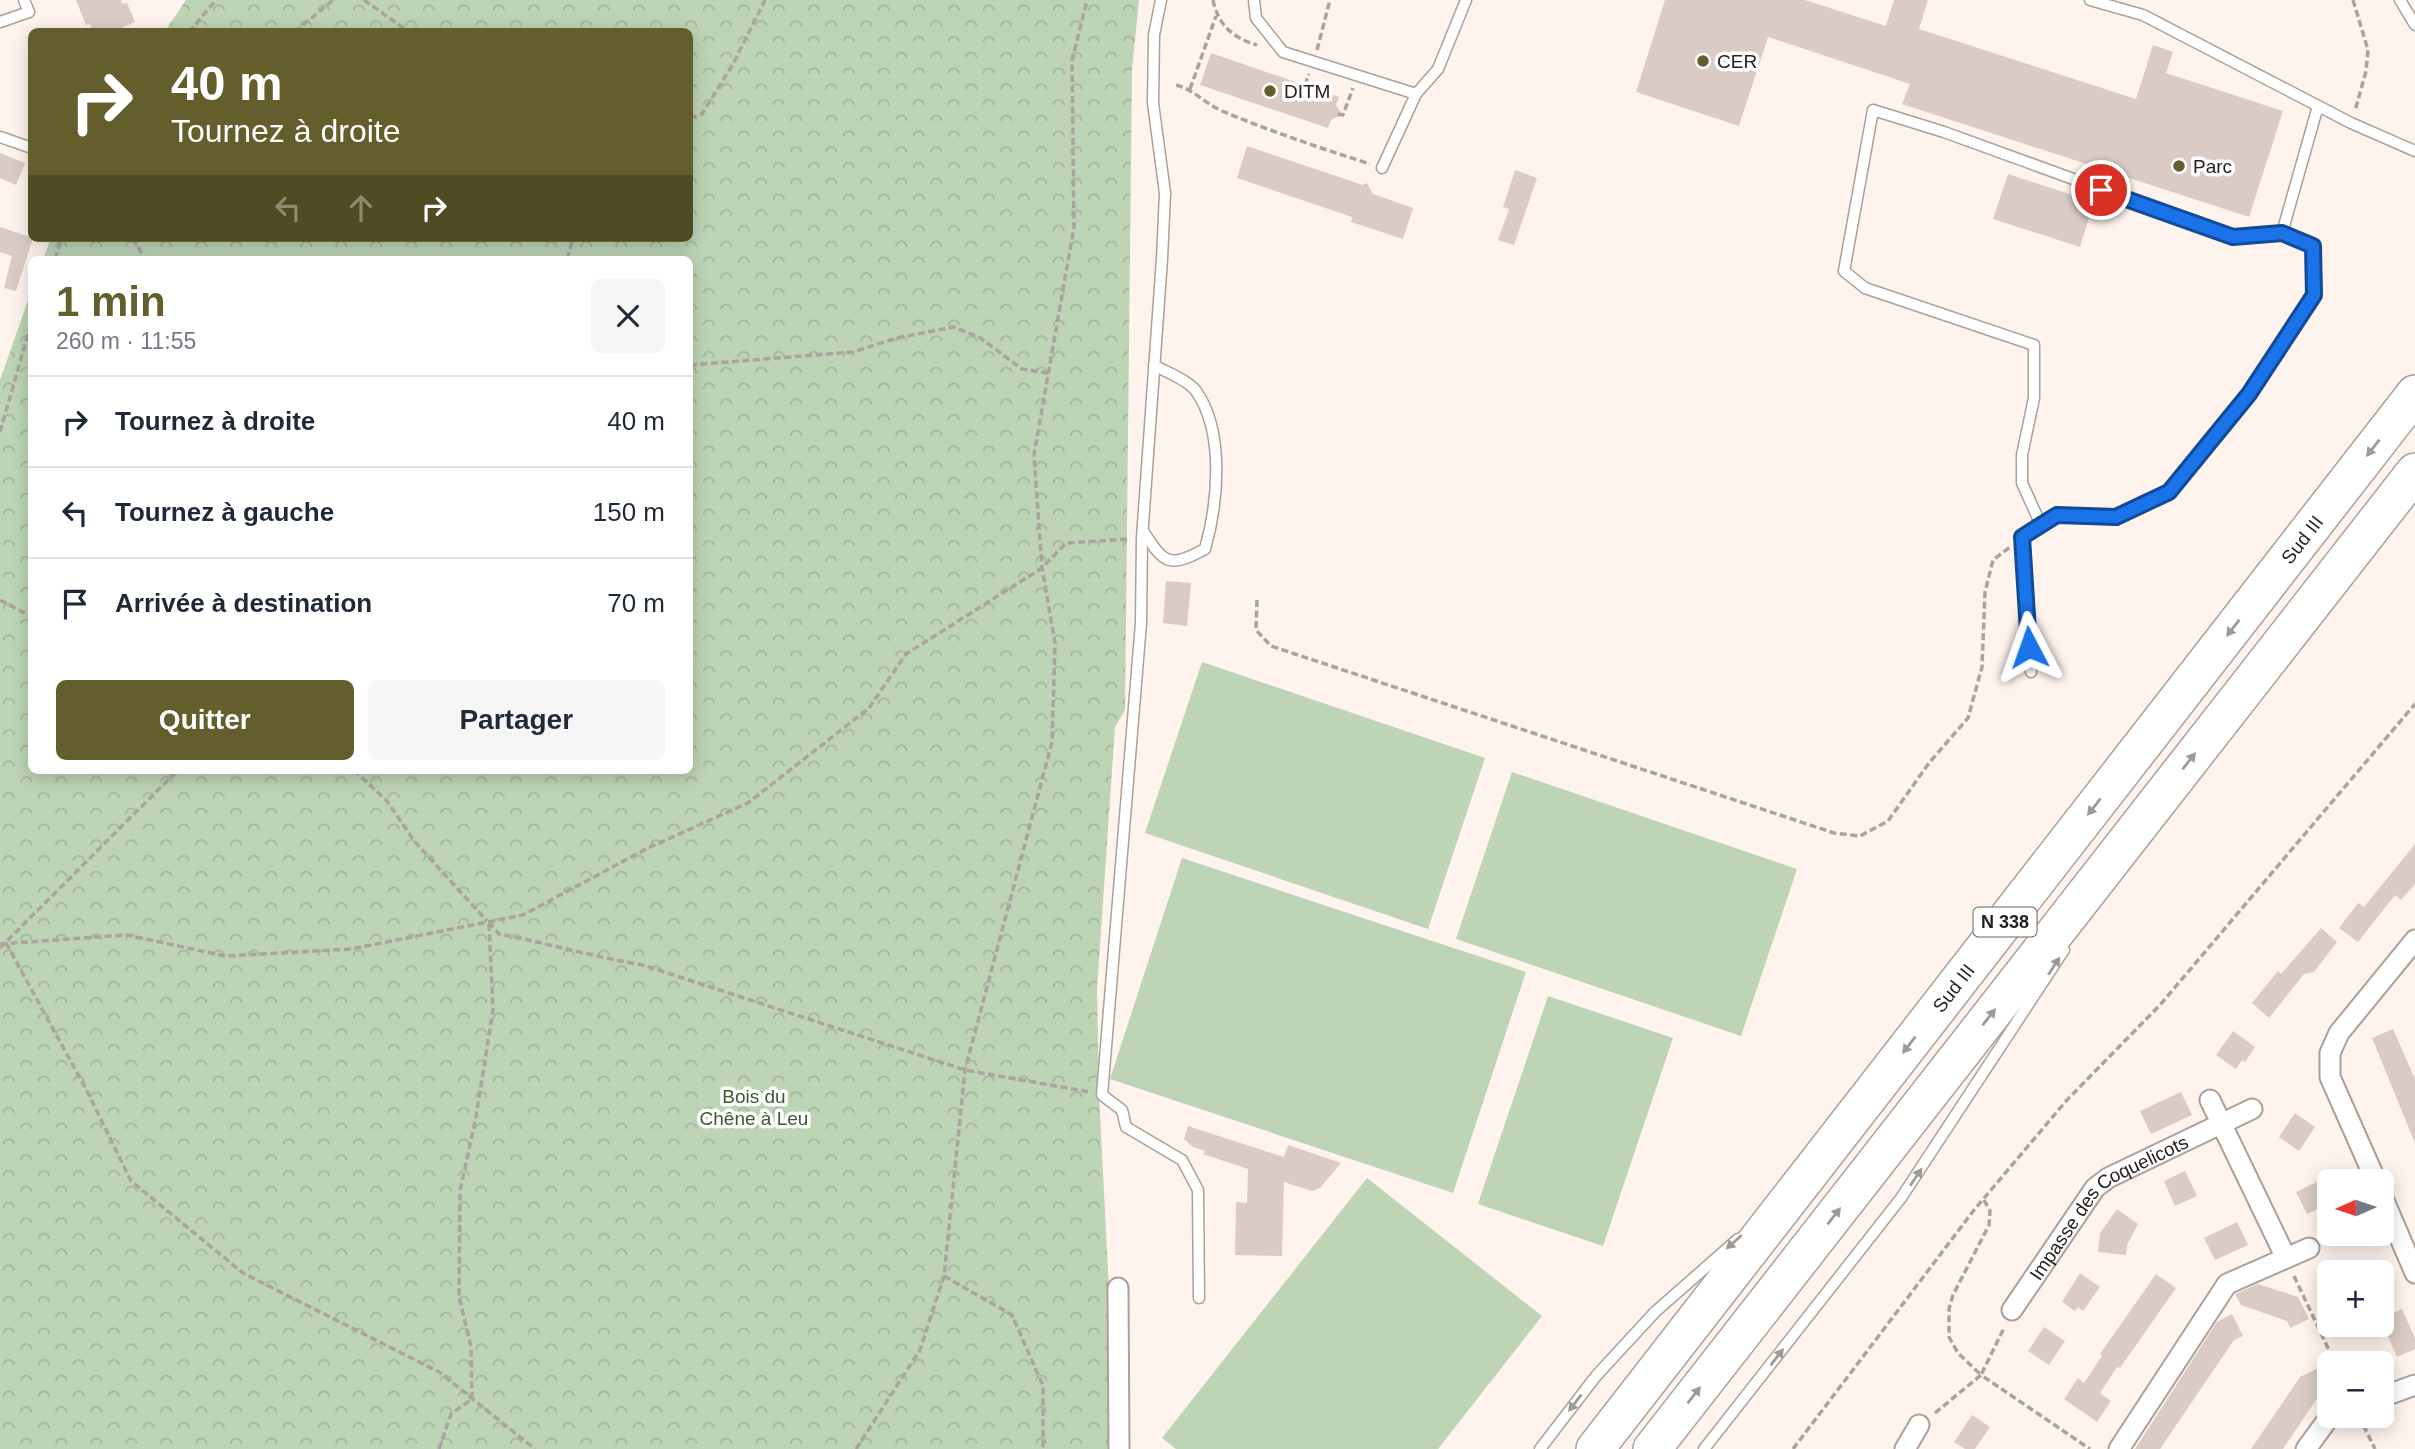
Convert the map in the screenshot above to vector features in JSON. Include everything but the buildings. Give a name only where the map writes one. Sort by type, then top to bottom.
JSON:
[{"type":"highway","name":"Sud III","points":[[1595,1449],[2415,394]]},
{"type":"highway","name":"N 338","points":[[1652,1449],[2415,472]]},
{"type":"street","points":[[2370,1169],[2330,1077],[2330,1053],[2339,1033],[2415,940]]},
{"type":"street","points":[[2210,1100],[2286,1258]]},
{"type":"street","name":"Impasse des Coquelicots","points":[[2012,1310],[2095,1188],[2108,1178],[2252,1110]]},
{"type":"street","points":[[2394,1224],[2415,1273]]},
{"type":"street","points":[[2119,1449],[2227,1284],[2309,1248]]},
{"type":"street","points":[[1118,1288],[1119,1449]]},
{"type":"street","points":[[2394,1393],[2415,1385]]},
{"type":"street","points":[[1905,1449],[1919,1425]]},
{"type":"street","points":[[2306,1449],[2321,1428]]},
{"type":"lane","points":[[0,22],[29,12],[24,0]]},
{"type":"lane","points":[[1161,0],[1154,35],[1153,103],[1165,193],[1142,534],[1141,623],[1102,1095],[1122,1110],[1126,1127],[1182,1160],[1198,1190],[1199,1298]]},
{"type":"lane","points":[[1254,0],[1256,18],[1283,52],[1416,94]]},
{"type":"lane","points":[[1382,168],[1416,94],[1438,69],[1466,0]]},
{"type":"lane","points":[[2090,0],[2143,15],[2351,123],[2415,151]]},
{"type":"lane","points":[[2400,0],[2415,25]]},
{"type":"lane","points":[[2282,233],[2318,106]]},
{"type":"lane","points":[[2031,672],[2022,537],[2057,515],[2116,517],[2169,492],[2249,394],[2314,295],[2313,246],[2282,233],[2233,237],[1944,132],[1872,110],[1844,271],[1866,288],[2034,345],[2034,398],[2022,455],[2022,483],[2041,525]]},
{"type":"lane","points":[[0,137],[28,147]]},
{"type":"lane","points":[[1142,534],[1160,558],[1170,561],[1186,559],[1206,549],[1214,519],[1218,473],[1209,416],[1194,388],[1154,365]]},
{"type":"lane","points":[[2099,895],[2164,793]]},
{"type":"lane","points":[[1704,1449],[1902,1199],[2070,941]]},
{"type":"lane","points":[[1754,1224],[1804,1180]]},
{"type":"lane","points":[[1540,1449],[1596,1376],[1655,1312],[1744,1233]]},
{"type":"path","points":[[192,28],[216,0]]},
{"type":"path","points":[[300,28],[333,0]]},
{"type":"path","points":[[364,0],[403,28]]},
{"type":"path","points":[[693,117],[702,114],[733,64],[765,0]]},
{"type":"path","points":[[856,1449],[920,1350],[944,1276],[965,1070],[1052,741],[1055,643],[1042,568],[1034,455],[1074,227],[1072,61],[1087,0]]},
{"type":"path","points":[[1190,89],[1216,16],[1213,0]]},
{"type":"path","points":[[1313,63],[1330,0]]},
{"type":"path","points":[[2351,123],[2366,71],[2368,50],[2353,0]]},
{"type":"path","points":[[1216,16],[1239,40],[1283,52]]},
{"type":"path","points":[[1198,67],[1205,69]]},
{"type":"path","points":[[1305,85],[1309,75]]},
{"type":"path","points":[[1175,85],[1190,89],[1209,106],[1275,133],[1382,168]]},
{"type":"path","points":[[1338,114],[1343,115],[1353,86]]},
{"type":"path","points":[[693,365],[853,352],[897,338],[953,327],[979,337],[1022,369],[1048,373]]},
{"type":"path","points":[[0,432],[28,334]]},
{"type":"path","points":[[2,945],[127,935],[225,956],[351,949],[523,915],[648,848],[748,803],[869,708],[906,654],[1042,568],[1066,543],[1142,534]]},
{"type":"path","points":[[1257,600],[1256,630],[1271,646],[1834,833],[1860,836],[1888,821],[1929,763],[1968,718],[1982,667],[1985,592],[1993,560],[2022,537]]},
{"type":"path","points":[[0,600],[28,615]]},
{"type":"path","points":[[1793,1449],[1983,1199],[2067,1100],[2161,1005],[2415,704]]},
{"type":"path","points":[[2,945],[174,774]]},
{"type":"path","points":[[358,774],[387,801],[415,842],[499,934],[643,965],[965,1070],[1102,1095]]},
{"type":"path","points":[[472,1399],[471,1348],[459,1296],[460,1191],[494,1010],[488,921]]},
{"type":"path","points":[[2,945],[87,1091],[131,1181],[243,1273],[439,1373],[535,1449]]},
{"type":"path","points":[[1983,1199],[1990,1211],[1989,1225],[1953,1295],[1949,1309],[1949,1336],[1958,1353],[1981,1375],[2090,1449]]},
{"type":"path","points":[[2286,1258],[2329,1351]]},
{"type":"path","points":[[944,1276],[1012,1315],[1043,1386],[1043,1449]]},
{"type":"path","points":[[1919,1425],[1981,1375],[2012,1310]]},
{"type":"path","points":[[439,1449],[451,1414],[472,1399]]},
{"type":"path","points":[[2365,1428],[2375,1449]]},
{"type":"green space","name":"Bois du Chêne à Leu","points":[[186,0],[1139,0],[1132,70],[1125,710],[1115,727],[1097,989],[1099,1094],[1117,1449],[0,1449],[0,380],[28,301],[28,774],[693,774],[693,256],[44,256],[49,242],[693,242],[693,28],[167,28]]},
{"type":"green space","points":[[1202,662],[1485,758],[1428,929],[1145,833]]},
{"type":"green space","points":[[1512,772],[1797,869],[1741,1036],[1456,939]]},
{"type":"green space","points":[[1182,858],[1526,972],[1453,1193],[1110,1079]]},
{"type":"green space","points":[[1548,996],[1673,1038],[1603,1246],[1478,1204]]},
{"type":"green space","points":[[1367,1178],[1542,1316],[1438,1449],[1176,1449],[1162,1438]]},
{"type":"place","name":"CER","points":[[1703,61]]},
{"type":"place","name":"DITM","points":[[1270,91]]},
{"type":"place","name":"Parc","points":[[2179,166]]},
{"type":"route","points":[[2029,647],[2022,537],[2057,515],[2116,517],[2169,492],[2249,394],[2314,295],[2313,246],[2282,233],[2233,237],[2101,190]]}]
